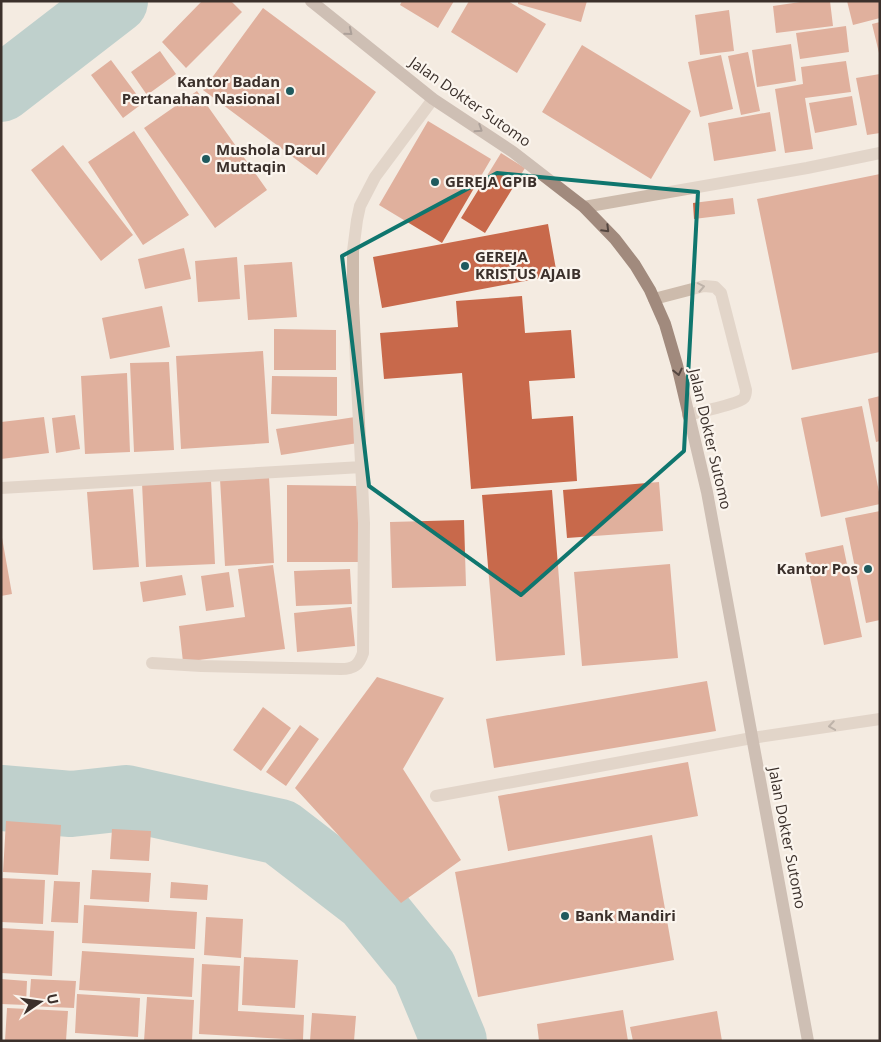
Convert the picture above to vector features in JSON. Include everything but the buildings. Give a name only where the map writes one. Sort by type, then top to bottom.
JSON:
[{"type":"main road","name":"Jalan Dokter Sutomo","points":[[310,1],[433,100],[513,152],[584,207],[615,239],[635,265],[654,299],[669,340],[706,492],[808,1041]]},
{"type":"street","points":[[152,663],[341,669],[353,668],[358,665],[363,643],[364,523],[353,303],[353,251],[357,220],[360,206],[375,177],[433,100]]},
{"type":"street","points":[[584,207],[807,168],[880,153]]},
{"type":"street","points":[[654,299],[704,286],[715,287],[721,293],[746,395],[744,399],[735,403],[688,415]]},
{"type":"street","points":[[1,488],[362,467]]},
{"type":"street","points":[[436,796],[752,738],[880,719]]},
{"type":"highlighted area","points":[[497,173],[698,192],[684,451],[521,595],[369,486],[342,256]]},
{"type":"waterway","points":[[1,89],[115,1]]},
{"type":"waterway","points":[[1,798],[71,804],[126,798],[280,832],[367,899],[424,969],[454,1041]]},
{"type":"place","name":"Kantor Badan Pertanahan Nasional","points":[[290,91]]},
{"type":"place","name":"Mushola Darul Muttaqin","points":[[206,159]]},
{"type":"place","name":"GEREJA GPIB","points":[[435,182]]},
{"type":"place","name":"GEREJA KRISTUS AJAIB","points":[[465,266]]},
{"type":"place","name":"Kantor Pos","points":[[868,569]]},
{"type":"place","name":"Bank Mandiri","points":[[565,916]]}]
